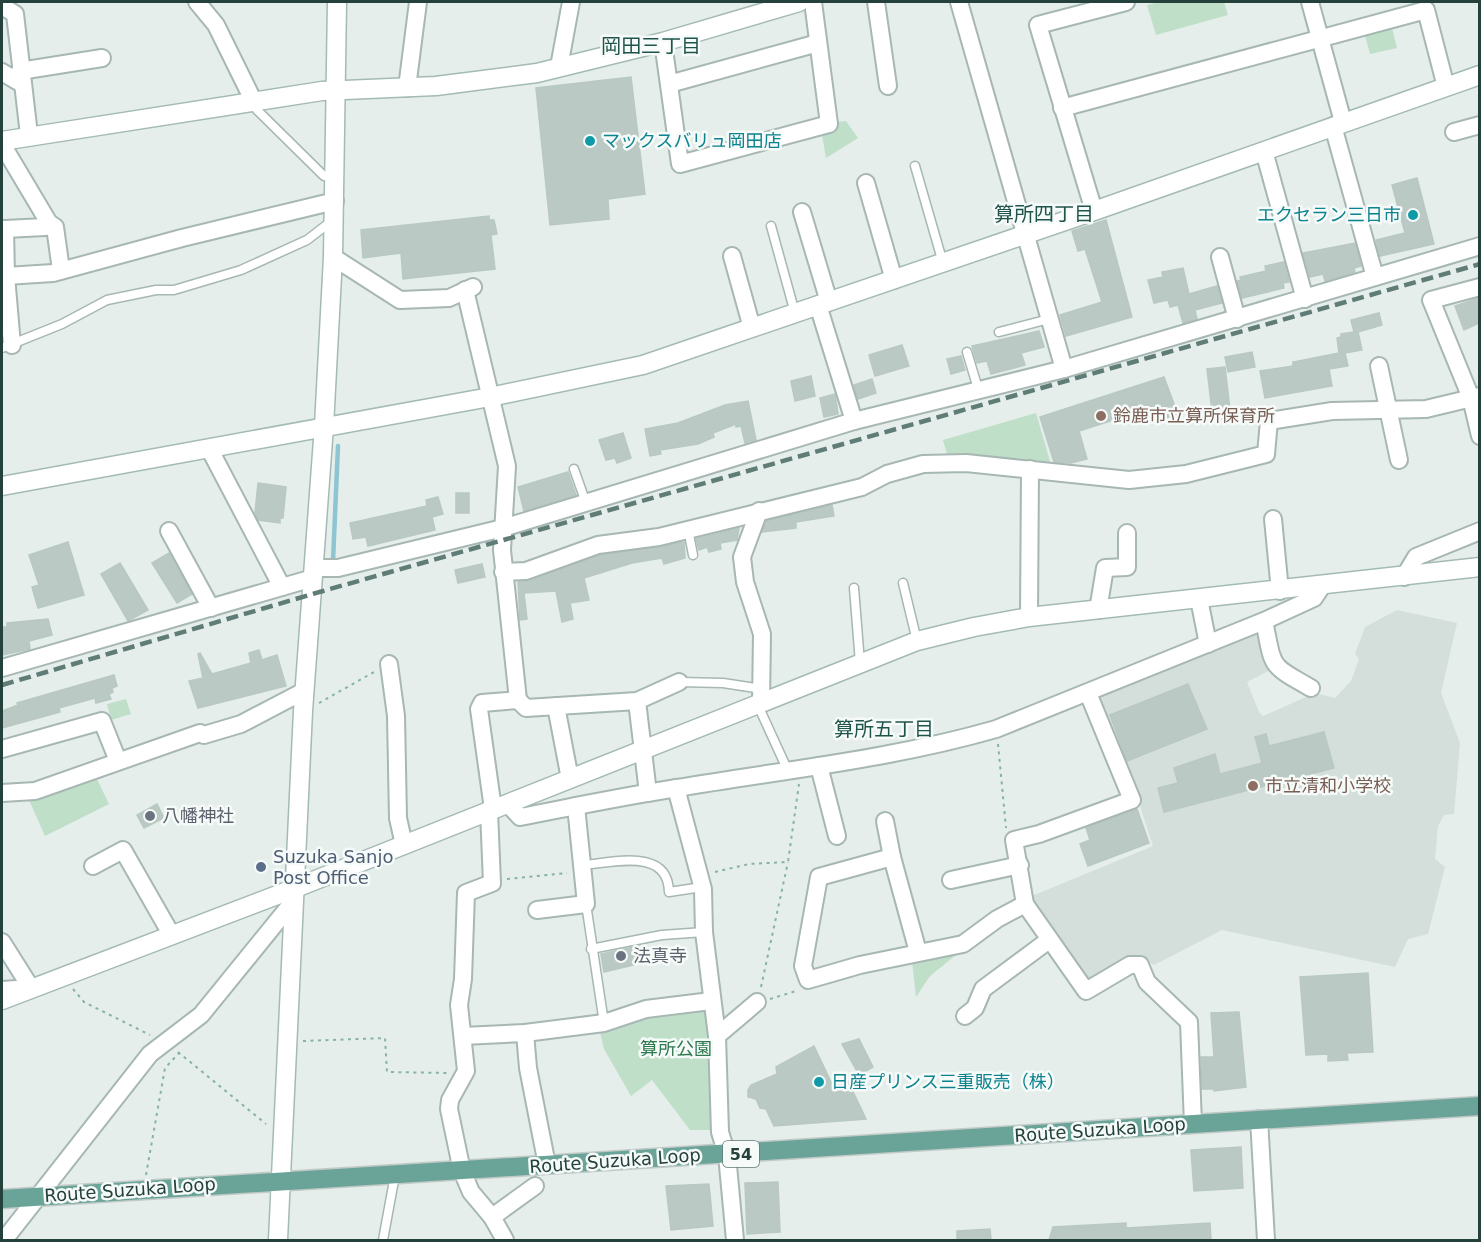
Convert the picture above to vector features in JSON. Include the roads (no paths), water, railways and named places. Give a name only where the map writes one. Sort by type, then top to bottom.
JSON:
[{"type":"main road","name":"Route Suzuka Loop","points":[[2,1199],[1479,1106]]},
{"type":"street","points":[[197,2],[216,25],[254,102]]},
{"type":"street","points":[[278,1240],[304,691],[324,426],[333,257],[337,2]]},
{"type":"street","points":[[407,88],[418,2]]},
{"type":"street","points":[[560,67],[571,2]]},
{"type":"street","points":[[61,270],[55,227],[49,223],[2,142],[29,135],[336,91],[407,88],[537,73],[663,42],[799,2]]},
{"type":"street","points":[[663,42],[680,164],[829,124],[813,2]]},
{"type":"street","points":[[876,2],[888,86]]},
{"type":"street","points":[[959,2],[1024,236],[1064,369]]},
{"type":"street","points":[[1094,211],[1038,25],[1126,2]]},
{"type":"street","points":[[1310,2],[1375,277]]},
{"type":"street","points":[[2,6],[15,14],[29,135]]},
{"type":"street","points":[[1062,108],[1426,10],[1446,87]]},
{"type":"street","points":[[669,84],[818,43]]},
{"type":"street","points":[[2,72],[21,77],[102,58]]},
{"type":"street","points":[[2,486],[210,450],[249,439],[490,397],[643,365],[1024,236],[1479,75]]},
{"type":"street","points":[[1454,132],[1479,125]]},
{"type":"street","points":[[1264,151],[1305,299]]},
{"type":"street","points":[[866,183],[894,280]]},
{"type":"street","points":[[6,276],[61,270],[335,201]]},
{"type":"street","points":[[802,212],[854,421]]},
{"type":"street","points":[[7,346],[3,230],[45,227],[49,223]]},
{"type":"street","points":[[2,668],[282,587],[313,573],[503,528],[854,421],[979,392],[1064,369],[1479,246]]},
{"type":"street","points":[[732,256],[752,328]]},
{"type":"street","points":[[333,257],[400,300],[448,298],[470,288],[490,397],[507,466],[503,572],[518,700],[526,708],[637,701],[679,682]]},
{"type":"street","points":[[1220,257],[1237,319]]},
{"type":"street","points":[[1479,287],[1431,300],[1475,397],[1479,436]]},
{"type":"street","points":[[1379,366],[1399,460]]},
{"type":"street","points":[[503,572],[526,571],[598,545],[659,537],[862,487],[887,474],[923,464],[966,463],[1129,480],[1186,474],[1266,454],[1269,422],[1332,411],[1426,409],[1475,397]]},
{"type":"street","points":[[210,450],[282,587]]},
{"type":"street","points":[[1029,617],[1030,470]]},
{"type":"street","points":[[759,511],[742,557],[745,582],[762,634],[761,696]]},
{"type":"street","points":[[1273,519],[1280,591]]},
{"type":"street","points":[[169,531],[211,608]]},
{"type":"street","points":[[1404,577],[1416,557],[1479,531]]},
{"type":"street","points":[[1098,610],[1105,568],[1127,567],[1127,533]]},
{"type":"street","points":[[2,1000],[171,934],[293,896],[404,845],[642,751],[761,696],[861,663],[917,641],[1029,617],[1280,591],[1479,567]]},
{"type":"street","points":[[497,808],[520,817],[676,788],[819,766],[951,742],[996,729],[1264,621],[1314,598],[1322,586]]},
{"type":"street","points":[[1199,599],[1208,644]]},
{"type":"street","points":[[1264,621],[1273,663],[1278,669],[1311,688]]},
{"type":"street","points":[[389,664],[396,716],[398,818],[404,845]]},
{"type":"street","points":[[2,794],[34,792],[200,733],[204,735],[241,724],[304,691]]},
{"type":"street","points":[[1088,693],[1132,800],[1039,834],[1014,840],[1020,864],[1025,904],[1086,991],[1130,965],[1140,965],[1147,982],[1189,1022],[1193,1124]]},
{"type":"street","points":[[505,1240],[492,1217],[471,1192],[462,1171],[449,1104],[466,1071],[459,1005],[463,979],[466,893],[483,889],[492,883],[497,808],[479,709],[482,703],[518,700]]},
{"type":"street","points":[[637,701],[648,793]]},
{"type":"street","points":[[556,706],[570,779]]},
{"type":"street","points":[[2,749],[102,721],[118,761]]},
{"type":"street","points":[[819,766],[837,836]]},
{"type":"street","points":[[676,788],[701,881],[711,1001],[717,1036],[720,1132],[727,1155],[735,1240]]},
{"type":"street","points":[[537,910],[586,904],[576,806]]},
{"type":"street","points":[[885,821],[892,857],[918,952]]},
{"type":"street","points":[[93,866],[123,850],[171,934]]},
{"type":"street","points":[[892,857],[819,877],[803,966],[808,980],[918,952],[963,944],[997,919],[1025,904]]},
{"type":"street","points":[[951,880],[1020,864]]},
{"type":"street","points":[[4,1240],[150,1054],[201,1015],[293,896]]},
{"type":"street","points":[[964,1017],[975,1008],[983,989],[1049,940]]},
{"type":"street","points":[[2,942],[31,988]]},
{"type":"street","points":[[2,990],[31,988]]},
{"type":"street","points":[[463,1036],[525,1033],[604,1023],[646,1009],[711,1001]]},
{"type":"street","points":[[717,1036],[757,1002]]},
{"type":"street","points":[[525,1033],[528,1068],[547,1165]]},
{"type":"street","points":[[1258,1119],[1266,1240]]},
{"type":"street","points":[[492,1217],[535,1186]]},
{"type":"lane","points":[[254,102],[257,110],[324,176],[335,177]]},
{"type":"lane","points":[[915,165],[943,264]]},
{"type":"lane","points":[[7,346],[62,324],[107,300],[156,290],[174,290],[241,270],[307,240],[334,220]]},
{"type":"lane","points":[[771,226],[795,314]]},
{"type":"lane","points":[[999,332],[1049,319]]},
{"type":"lane","points":[[967,352],[979,392]]},
{"type":"lane","points":[[574,470],[586,502]]},
{"type":"lane","points":[[688,529],[693,555]]},
{"type":"lane","points":[[903,583],[917,641]]},
{"type":"lane","points":[[854,588],[861,663]]},
{"type":"lane","points":[[679,682],[723,682],[761,696],[761,712],[795,770]]},
{"type":"lane","points":[[582,868],[649,861],[663,870],[669,880],[669,892],[701,881]]},
{"type":"lane","points":[[586,904],[604,1023]]},
{"type":"lane","points":[[591,949],[662,935],[704,932]]},
{"type":"lane","points":[[383,1240],[395,1175]]},
{"type":"waterway","points":[[333,561],[338,446]]},
{"type":"railway","points":[[2,685],[323,591],[1480,264]]},
{"type":"place","name":"マックスバリュ岡田店","points":[[590,141]]},
{"type":"place","name":"エクセラン三日市","points":[[1413,215]]},
{"type":"place","name":"鈴鹿市立算所保育所","points":[[1101,416]]},
{"type":"place","name":"市立清和小学校","points":[[1253,786]]},
{"type":"place","name":"八幡神社","points":[[150,816]]},
{"type":"place","name":"Suzuka Sanjo Post Office","points":[[261,867]]},
{"type":"place","name":"法真寺","points":[[621,956]]},
{"type":"place","name":"日産プリンス三重販売（株）","points":[[819,1082]]},
{"type":"district","name":"岡田三丁目","points":[[651,46]]},
{"type":"district","name":"算所四丁目","points":[[1044,214]]},
{"type":"district","name":"算所五丁目","points":[[884,729]]},
{"type":"park label","name":"算所公園","points":[[676,1049]]}]
